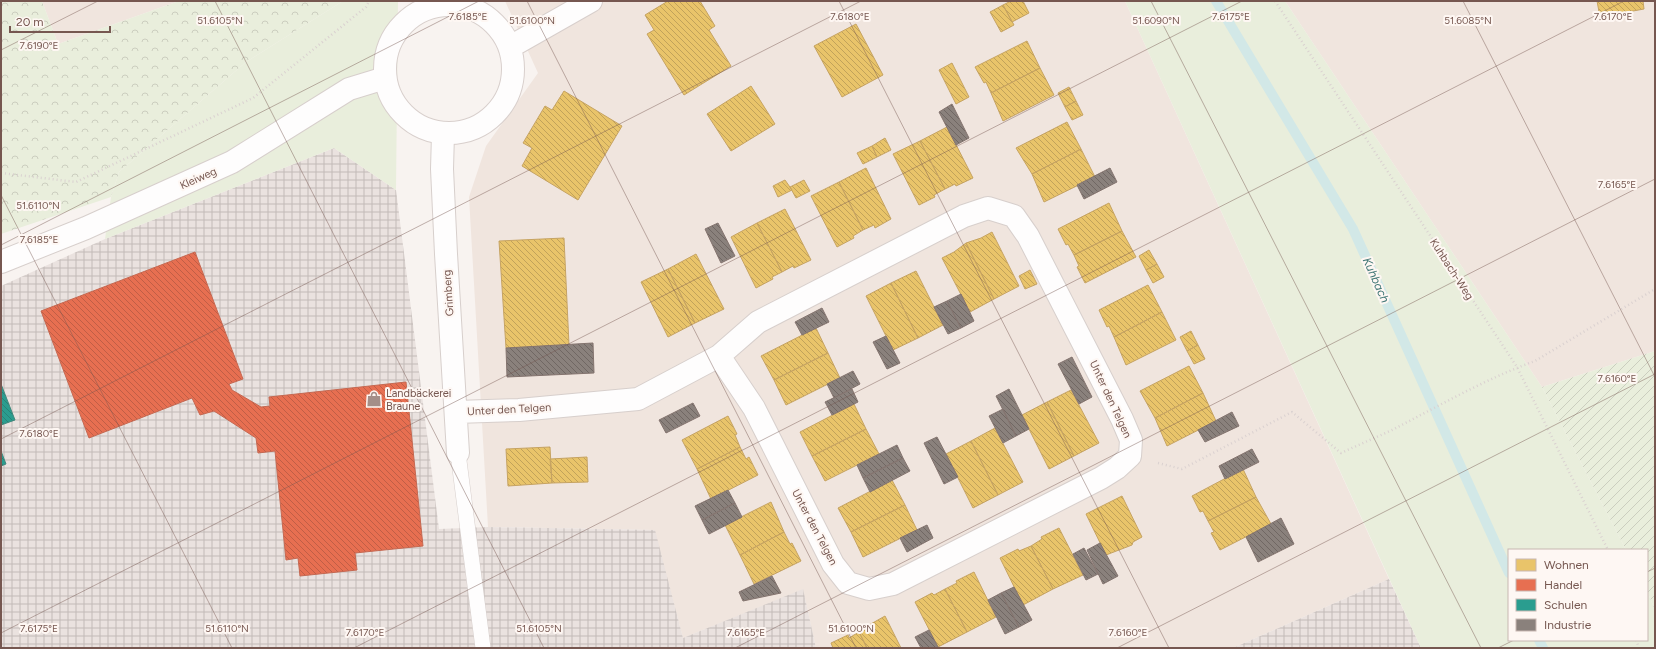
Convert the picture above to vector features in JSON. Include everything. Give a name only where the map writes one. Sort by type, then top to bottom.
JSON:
[{"type":"street","points":[[510,47],[590,1]]},
{"type":"street","points":[[433,4],[452,4],[470,8],[482,14],[501,30],[510,47],[514,66],[512,85],[505,103],[493,118],[476,128],[458,134],[442,134],[428,131],[414,123],[401,112],[390,96],[385,78],[385,59],[391,41],[401,26],[416,14],[433,4]]},
{"type":"street","name":"Kleiweg","points":[[1,262],[86,228],[232,162],[349,89],[385,78]]},
{"type":"street","name":"Grimberg","points":[[442,134],[445,246],[458,453]]},
{"type":"street","name":"Unter den Telgen","points":[[456,412],[519,410],[638,399],[719,356],[758,322],[964,216],[988,208],[1014,216],[1028,236],[1122,418],[1131,440],[1130,456],[1117,468],[1101,478],[893,584],[869,589],[848,583],[833,564],[754,408],[719,356]]},
{"type":"lane","points":[[458,453],[483,648]]},
{"type":"path","points":[[1,173],[76,182],[83,179],[253,98],[366,7],[369,1]]},
{"type":"path","name":"Kuhbach-Weg","points":[[1275,1],[1517,367],[1608,549]]},
{"type":"path","points":[[1130,456],[1182,469],[1292,412],[1341,453],[1391,431],[1468,390],[1517,367],[1535,361],[1655,289]]},
{"type":"shaded area","points":[[42,1],[179,1],[58,44]]},
{"type":"shaded area","points":[[505,1],[1125,1],[1389,579],[1233,648],[816,648],[803,590],[683,638],[654,530],[488,527],[469,197],[486,146],[538,73]]},
{"type":"shaded area","points":[[1285,1],[1655,1],[1655,351],[1542,387]]},
{"type":"shaded area","points":[[334,148],[396,190],[439,529],[488,527],[655,530],[683,638],[803,589],[816,648],[1,648],[1,286],[105,239]]},
{"type":"shaded area","points":[[1389,579],[1421,648],[1233,648]]},
{"type":"green space","points":[[1,1],[42,1],[58,44],[179,1],[343,1],[246,62],[119,172],[111,197],[1,234]]},
{"type":"green space","points":[[343,1],[398,1],[396,190],[334,148],[105,239],[111,197],[119,172],[246,62]]},
{"type":"green space","points":[[1125,1],[1285,1],[1542,387],[1625,549],[1508,549],[1508,641],[1648,641],[1648,593],[1655,610],[1655,648],[1421,648]]},
{"type":"green space","points":[[1655,351],[1655,610],[1648,593],[1648,549],[1625,549],[1542,387]]},
{"type":"building: Wohnen","points":[[668,1],[700,1],[715,26],[709,30],[731,66],[684,95],[647,34],[654,30],[645,15]]},
{"type":"building: Wohnen","points":[[1011,1],[1023,1],[1029,13],[1012,22],[1003,5]]},
{"type":"building: Wohnen","points":[[1597,1],[1643,1],[1644,9],[1600,17]]},
{"type":"building: Wohnen","points":[[1003,5],[1014,25],[1001,32],[990,12]]},
{"type":"building: Wohnen","points":[[856,24],[883,75],[842,97],[814,46]]},
{"type":"building: Wohnen","points":[[1027,41],[1040,68],[991,93],[986,82],[984,83],[975,67]]},
{"type":"building: Wohnen","points":[[952,63],[969,97],[956,104],[939,70]]},
{"type":"building: Wohnen","points":[[1040,68],[1054,95],[1003,121],[991,93]]},
{"type":"building: Wohnen","points":[[751,86],[775,124],[731,151],[707,114]]},
{"type":"building: Wohnen","points":[[1069,87],[1076,101],[1065,107],[1058,93]]},
{"type":"building: Wohnen","points":[[564,91],[622,126],[578,200],[522,166],[532,148],[523,143],[545,106],[552,110]]},
{"type":"building: Wohnen","points":[[1076,101],[1083,115],[1072,120],[1065,107]]},
{"type":"building: Wohnen","points":[[1067,122],[1081,149],[1032,174],[1016,148]]},
{"type":"building: Wohnen","points":[[947,127],[973,178],[956,186],[955,184],[945,189],[920,141]]},
{"type":"building: Wohnen","points":[[885,138],[891,150],[877,157],[872,146]]},
{"type":"building: Wohnen","points":[[920,141],[945,189],[934,195],[935,197],[919,205],[893,154]]},
{"type":"building: Wohnen","points":[[872,146],[877,157],[863,164],[857,153]]},
{"type":"building: Wohnen","points":[[1081,149],[1095,177],[1044,202],[1032,174]]},
{"type":"building: Wohnen","points":[[866,168],[891,219],[875,228],[874,225],[863,230],[839,182]]},
{"type":"building: Wohnen","points":[[785,180],[792,190],[778,197],[773,186]]},
{"type":"building: Wohnen","points":[[804,180],[810,191],[796,198],[790,187]]},
{"type":"building: Wohnen","points":[[839,182],[863,230],[853,236],[854,238],[837,247],[811,196]]},
{"type":"building: Wohnen","points":[[1109,203],[1122,231],[1074,255],[1068,244],[1066,245],[1058,229]]},
{"type":"building: Wohnen","points":[[785,209],[811,260],[794,268],[793,266],[782,272],[757,223]]},
{"type":"building: Wohnen","points":[[757,223],[782,272],[772,277],[773,279],[756,288],[731,237]]},
{"type":"building: Wohnen","points":[[1122,231],[1136,257],[1085,283],[1077,267],[1079,266],[1074,255]]},
{"type":"building: Wohnen","points":[[992,232],[1019,286],[994,299],[966,243],[981,238]]},
{"type":"building: Wohnen","points":[[564,238],[569,345],[506,348],[499,241]]},
{"type":"building: Wohnen","points":[[966,243],[994,299],[970,312],[942,258],[954,252]]},
{"type":"building: Wohnen","points":[[1149,250],[1157,264],[1146,270],[1139,256]]},
{"type":"building: Wohnen","points":[[696,254],[724,309],[695,323],[668,269]]},
{"type":"building: Wohnen","points":[[1157,264],[1164,277],[1153,283],[1146,270]]},
{"type":"building: Wohnen","points":[[668,269],[695,323],[668,337],[641,282]]},
{"type":"building: Wohnen","points":[[1030,270],[1037,284],[1025,289],[1019,276]]},
{"type":"building: Wohnen","points":[[916,271],[943,325],[918,338],[891,283]]},
{"type":"building: Wohnen","points":[[891,283],[918,338],[893,350],[866,296]]},
{"type":"building: Wohnen","points":[[1148,285],[1162,312],[1114,337],[1109,326],[1107,327],[1099,310]]},
{"type":"building: Wohnen","points":[[1162,312],[1176,340],[1126,365],[1114,337]]},
{"type":"building: Wohnen","points":[[816,328],[828,353],[774,380],[761,356]]},
{"type":"building: Wohnen","points":[[1191,331],[1198,345],[1187,351],[1180,337]]},
{"type":"building: Wohnen","points":[[1198,345],[1205,359],[1194,364],[1187,351]]},
{"type":"building: Wohnen","points":[[828,353],[840,378],[786,405],[774,380]]},
{"type":"building: Wohnen","points":[[1189,366],[1203,393],[1155,418],[1140,391]]},
{"type":"building: Wohnen","points":[[1071,390],[1099,443],[1074,456],[1047,402]]},
{"type":"building: Wohnen","points":[[1203,393],[1216,421],[1167,446],[1155,418]]},
{"type":"building: Wohnen","points":[[1047,402],[1074,456],[1049,469],[1022,415]]},
{"type":"building: Wohnen","points":[[854,404],[866,429],[812,456],[800,432]]},
{"type":"building: Wohnen","points":[[728,416],[737,434],[735,435],[740,447],[697,469],[682,440]]},
{"type":"building: Wohnen","points":[[995,428],[1023,482],[998,495],[971,441]]},
{"type":"building: Wohnen","points":[[866,429],[879,454],[825,481],[812,456]]},
{"type":"building: Wohnen","points":[[971,441],[998,495],[973,508],[946,454]]},
{"type":"building: Wohnen","points":[[550,447],[552,483],[508,486],[506,449]]},
{"type":"building: Wohnen","points":[[740,447],[746,459],[749,457],[758,475],[711,499],[697,469]]},
{"type":"building: Wohnen","points":[[587,457],[588,482],[552,483],[550,459]]},
{"type":"building: Wohnen","points":[[1243,469],[1256,497],[1208,521],[1203,511],[1200,512],[1192,496]]},
{"type":"building: Wohnen","points":[[892,480],[905,505],[851,532],[838,508]]},
{"type":"building: Wohnen","points":[[1122,496],[1142,537],[1133,542],[1132,545],[1106,555],[1086,514]]},
{"type":"building: Wohnen","points":[[1256,497],[1271,524],[1220,550],[1211,533],[1214,532],[1208,521]]},
{"type":"building: Wohnen","points":[[771,502],[784,532],[740,555],[725,525]]},
{"type":"building: Wohnen","points":[[905,505],[917,530],[863,557],[851,532]]},
{"type":"building: Wohnen","points":[[1059,528],[1083,575],[1053,589],[1031,546],[1042,539],[1041,537]]},
{"type":"building: Wohnen","points":[[784,532],[790,544],[792,543],[801,561],[754,584],[740,555]]},
{"type":"building: Wohnen","points":[[1031,546],[1053,589],[1023,605],[1000,558],[1018,549],[1019,551]]},
{"type":"building: Wohnen","points":[[974,572],[996,617],[967,632],[945,589],[957,583],[956,581]]},
{"type":"building: Wohnen","points":[[945,589],[967,632],[938,647],[915,602],[932,593],[934,595]]},
{"type":"building: Wohnen","points":[[885,616],[901,648],[867,648],[859,632],[870,627],[869,625]]},
{"type":"building: Wohnen","points":[[859,632],[867,648],[833,648],[831,643],[848,635],[849,638]]},
{"type":"building: Handel","points":[[195,252],[243,379],[229,384],[232,390],[261,407],[270,406],[269,397],[406,382],[423,546],[355,553],[357,570],[300,576],[298,558],[286,560],[275,451],[258,453],[256,438],[214,411],[200,415],[192,398],[89,438],[41,311]]},
{"type":"building: Schulen","points":[[1,384],[15,420],[1,425]]},
{"type":"building: Schulen","points":[[1,451],[6,464],[1,466]]},
{"type":"building: Industrie","points":[[952,104],[969,138],[956,145],[939,112]]},
{"type":"building: Industrie","points":[[1110,168],[1117,182],[1084,199],[1077,185]]},
{"type":"building: Industrie","points":[[718,223],[735,256],[721,263],[705,229]]},
{"type":"building: Industrie","points":[[961,294],[974,321],[961,328],[947,301]]},
{"type":"building: Industrie","points":[[947,301],[961,328],[948,334],[934,307]]},
{"type":"building: Industrie","points":[[822,308],[829,322],[802,335],[795,322]]},
{"type":"building: Industrie","points":[[886,336],[900,363],[887,369],[873,342]]},
{"type":"building: Industrie","points":[[593,343],[594,373],[507,377],[506,348]]},
{"type":"building: Industrie","points":[[1072,357],[1092,397],[1079,404],[1058,364]]},
{"type":"building: Industrie","points":[[853,371],[860,384],[834,398],[827,384]]},
{"type":"building: Industrie","points":[[852,389],[858,402],[832,415],[825,402]]},
{"type":"building: Industrie","points":[[1009,389],[1029,429],[1016,436],[996,396]]},
{"type":"building: Industrie","points":[[693,403],[700,416],[666,433],[659,420]]},
{"type":"building: Industrie","points":[[1003,409],[1016,436],[1003,443],[989,416]]},
{"type":"building: Industrie","points":[[1232,412],[1239,426],[1205,442],[1198,430]]},
{"type":"building: Industrie","points":[[937,437],[958,477],[944,484],[924,443]]},
{"type":"building: Industrie","points":[[897,445],[903,458],[863,478],[857,465]]},
{"type":"building: Industrie","points":[[1252,449],[1259,462],[1225,479],[1219,466]]},
{"type":"building: Industrie","points":[[903,458],[910,471],[870,492],[863,478]]},
{"type":"building: Industrie","points":[[728,490],[735,503],[702,520],[695,506]]},
{"type":"building: Industrie","points":[[735,503],[742,517],[709,534],[702,520]]},
{"type":"building: Industrie","points":[[1281,518],[1294,544],[1258,562],[1246,537]]},
{"type":"building: Industrie","points":[[927,525],[933,538],[907,552],[900,538]]},
{"type":"building: Industrie","points":[[1100,543],[1118,576],[1103,584],[1087,550]]},
{"type":"building: Industrie","points":[[1084,548],[1098,574],[1086,580],[1073,554]]},
{"type":"building: Industrie","points":[[772,576],[781,593],[743,601],[739,592]]},
{"type":"building: Industrie","points":[[1014,587],[1032,620],[1019,627],[1001,593]]},
{"type":"building: Industrie","points":[[1001,593],[1019,627],[1005,634],[988,600]]},
{"type":"building: Industrie","points":[[929,630],[938,648],[921,648],[915,637]]},
{"type":"waterway","name":"Kuhbach","points":[[1216,1],[1353,229],[1508,571]]},
{"type":"waterway","name":"Kuhbach","points":[[1540,641],[1543,648]]},
{"type":"place","name":"Landbäckerei Braune","points":[[374,399]]}]
